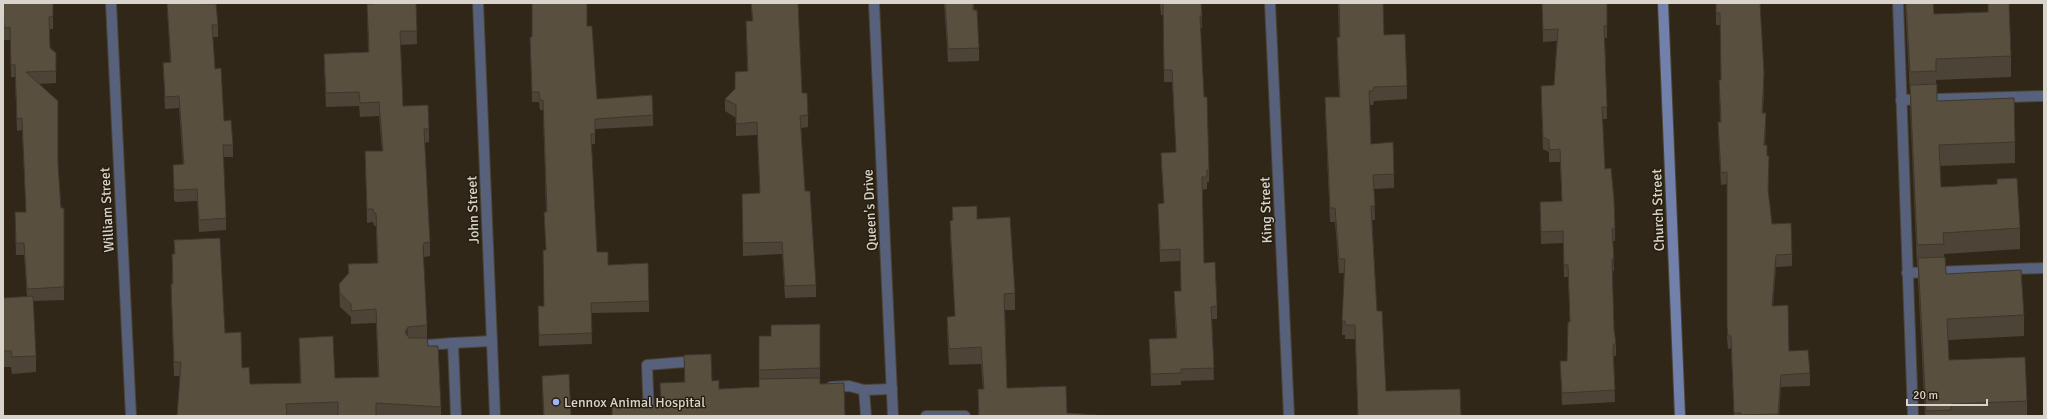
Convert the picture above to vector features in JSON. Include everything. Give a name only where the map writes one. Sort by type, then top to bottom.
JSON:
[{"type":"street","name":"William Street","points":[[111,3],[131,416]]},
{"type":"street","name":"John Street","points":[[478,3],[494,416]]},
{"type":"street","name":"Queen's Drive","points":[[874,3],[893,416]]},
{"type":"street","name":"King Street","points":[[1270,3],[1289,416]]},
{"type":"street","name":"Church Street","points":[[1663,3],[1680,416]]},
{"type":"street","points":[[1898,3],[1913,416]]},
{"type":"street","points":[[1901,100],[2044,96]]},
{"type":"street","points":[[1907,273],[2044,268]]},
{"type":"street","points":[[411,346],[492,341]]},
{"type":"street","points":[[453,343],[456,416]]},
{"type":"street","points":[[649,416],[647,365],[707,360]]},
{"type":"street","points":[[817,387],[849,386],[864,390],[892,389]]},
{"type":"street","points":[[864,390],[866,416]]},
{"type":"street","points":[[926,416],[965,416]]},
{"type":"building","points":[[3,3],[53,3],[53,16],[49,17],[50,48],[56,53],[56,71],[26,72],[58,101],[58,165],[61,208],[64,208],[64,287],[27,289],[24,243],[16,243],[15,212],[26,212],[22,118],[17,119],[15,65],[11,65],[10,27],[4,28]]},
{"type":"building","points":[[167,3],[216,4],[218,25],[212,25],[215,69],[221,68],[224,121],[231,120],[233,145],[223,145],[226,218],[199,220],[197,189],[176,190],[174,188],[173,165],[184,164],[179,96],[165,97],[163,63],[171,62]]},
{"type":"building","points":[[416,3],[417,31],[400,31],[403,106],[428,105],[429,129],[424,129],[430,242],[424,243],[423,246],[427,325],[408,327],[405,332],[409,338],[427,338],[428,346],[438,346],[441,407],[376,403],[376,416],[338,416],[338,402],[286,404],[287,416],[177,416],[181,362],[174,362],[171,284],[173,284],[172,254],[175,254],[174,240],[220,238],[225,333],[241,332],[242,368],[249,367],[250,384],[301,383],[299,338],[333,336],[335,378],[379,377],[376,309],[351,311],[351,304],[340,293],[339,284],[349,273],[348,264],[378,263],[376,213],[374,213],[373,209],[367,209],[365,151],[383,151],[379,102],[360,103],[359,92],[326,93],[324,54],[369,52],[367,4]]},
{"type":"building","points":[[532,3],[587,3],[587,26],[592,26],[597,99],[652,95],[653,115],[595,119],[595,134],[591,134],[597,252],[608,252],[608,265],[648,263],[649,301],[591,303],[592,333],[539,335],[538,306],[544,306],[543,250],[546,250],[544,212],[547,212],[543,100],[540,100],[539,92],[532,92],[530,37],[532,37]]},
{"type":"building","points":[[751,3],[798,3],[802,93],[807,93],[808,115],[800,116],[805,191],[810,191],[816,285],[785,286],[782,242],[743,243],[742,194],[760,193],[757,122],[736,124],[736,105],[725,99],[735,89],[735,72],[748,71],[746,21],[753,21]]},
{"type":"building","points":[[945,3],[973,3],[973,10],[977,10],[979,48],[948,49]]},
{"type":"building","points":[[1163,3],[1201,3],[1202,16],[1200,16],[1204,97],[1207,97],[1209,170],[1207,170],[1207,177],[1202,177],[1204,263],[1215,262],[1217,306],[1211,307],[1214,368],[1181,369],[1181,373],[1151,374],[1149,339],[1177,338],[1174,291],[1181,291],[1180,249],[1160,250],[1158,204],[1164,203],[1161,153],[1176,152],[1172,70],[1164,70]]},
{"type":"building","points":[[1339,3],[1383,3],[1384,35],[1405,34],[1407,86],[1374,87],[1373,91],[1369,91],[1371,144],[1393,142],[1394,174],[1373,175],[1375,206],[1371,206],[1377,311],[1382,311],[1386,391],[1460,389],[1461,416],[1358,416],[1355,325],[1345,325],[1345,321],[1342,321],[1345,259],[1339,259],[1335,208],[1330,208],[1325,97],[1340,97],[1337,37],[1340,37]]},
{"type":"building","points":[[1542,3],[1607,3],[1607,26],[1604,26],[1607,107],[1602,107],[1605,169],[1611,168],[1614,199],[1615,229],[1612,229],[1614,259],[1612,259],[1614,329],[1616,344],[1614,344],[1613,350],[1615,390],[1562,393],[1560,361],[1567,361],[1568,322],[1570,322],[1568,265],[1564,265],[1563,231],[1541,232],[1540,202],[1562,201],[1560,149],[1549,150],[1549,140],[1543,137],[1541,86],[1554,85],[1558,29],[1543,30]]},
{"type":"building","points":[[1716,3],[1760,3],[1764,73],[1762,113],[1766,113],[1764,145],[1767,145],[1767,156],[1769,156],[1768,189],[1772,224],[1791,223],[1792,254],[1776,255],[1772,306],[1788,305],[1789,351],[1808,350],[1810,373],[1781,375],[1778,414],[1741,415],[1741,413],[1734,413],[1731,336],[1728,336],[1727,326],[1727,172],[1721,173],[1718,122],[1721,122],[1719,80],[1721,80],[1720,13],[1716,13]]},
{"type":"building","points":[[1906,3],[1933,3],[1934,14],[1988,12],[1988,3],[2009,3],[2011,56],[1936,59],[1936,71],[1910,72]]},
{"type":"building","points":[[1937,84],[1937,101],[2014,98],[2015,142],[1939,145],[1941,187],[1997,184],[1997,179],[2017,178],[2020,228],[1943,233],[1944,244],[1917,245],[1910,85]]},
{"type":"building","points":[[977,206],[977,219],[1010,217],[1015,293],[1004,294],[1007,388],[1066,386],[1067,413],[1111,416],[979,416],[978,389],[984,389],[981,347],[949,349],[947,317],[955,316],[950,221],[953,220],[952,207]]},
{"type":"building","points":[[1945,257],[1946,274],[2021,270],[2024,315],[1947,319],[1949,360],[2025,357],[2027,401],[1951,404],[1951,410],[1926,411],[1918,258]]},
{"type":"building","points":[[33,296],[36,356],[12,357],[11,351],[3,351],[3,298]]},
{"type":"building","points":[[820,324],[820,368],[759,370],[759,336],[771,336],[771,325]]},
{"type":"building","points":[[711,354],[712,381],[719,380],[719,389],[759,387],[759,379],[820,378],[820,384],[844,383],[845,416],[612,416],[612,407],[645,405],[650,407],[661,404],[660,383],[685,382],[684,355]]},
{"type":"building","name":"Lennox Animal Hospital","points":[[569,374],[571,416],[544,416],[542,376]]},
{"type":"place","name":"Lennox Animal Hospital","points":[[556,402]]}]
